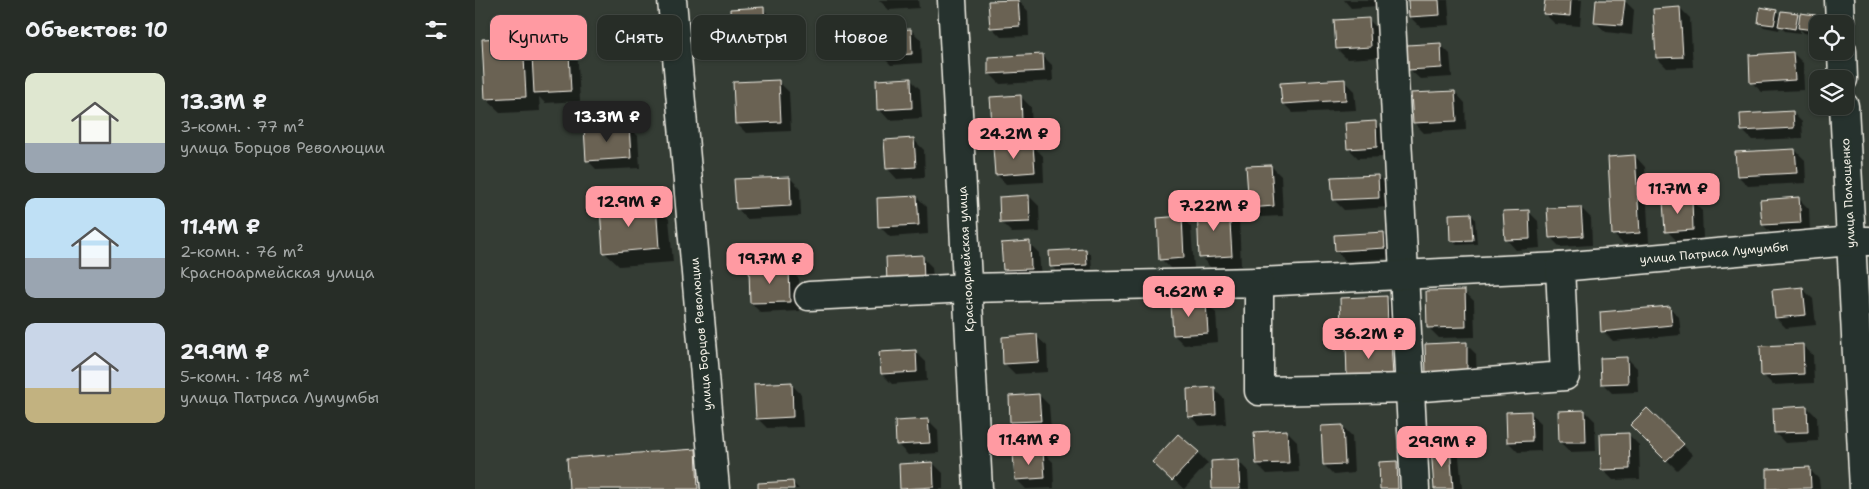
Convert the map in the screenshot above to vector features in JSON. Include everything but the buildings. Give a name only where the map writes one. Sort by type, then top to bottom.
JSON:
[{"type":"street","name":"улица Борцов Революции","points":[[672,0],[715,489]]},
{"type":"street","name":"Красноармейская улица","points":[[952,0],[979,489]]},
{"type":"street","points":[[1390,0],[1415,489]]},
{"type":"street","points":[[1839,0],[1840,15]]},
{"type":"street","name":"улица Полющенко","points":[[1845,115],[1860,241],[1864,489]]},
{"type":"street","name":"улица Патриса Лумумбы","points":[[809,296],[968,288],[1259,282],[1560,268],[1860,241]]},
{"type":"street","points":[[1259,282],[1259,391],[1410,388],[1565,376],[1560,268]]}]
